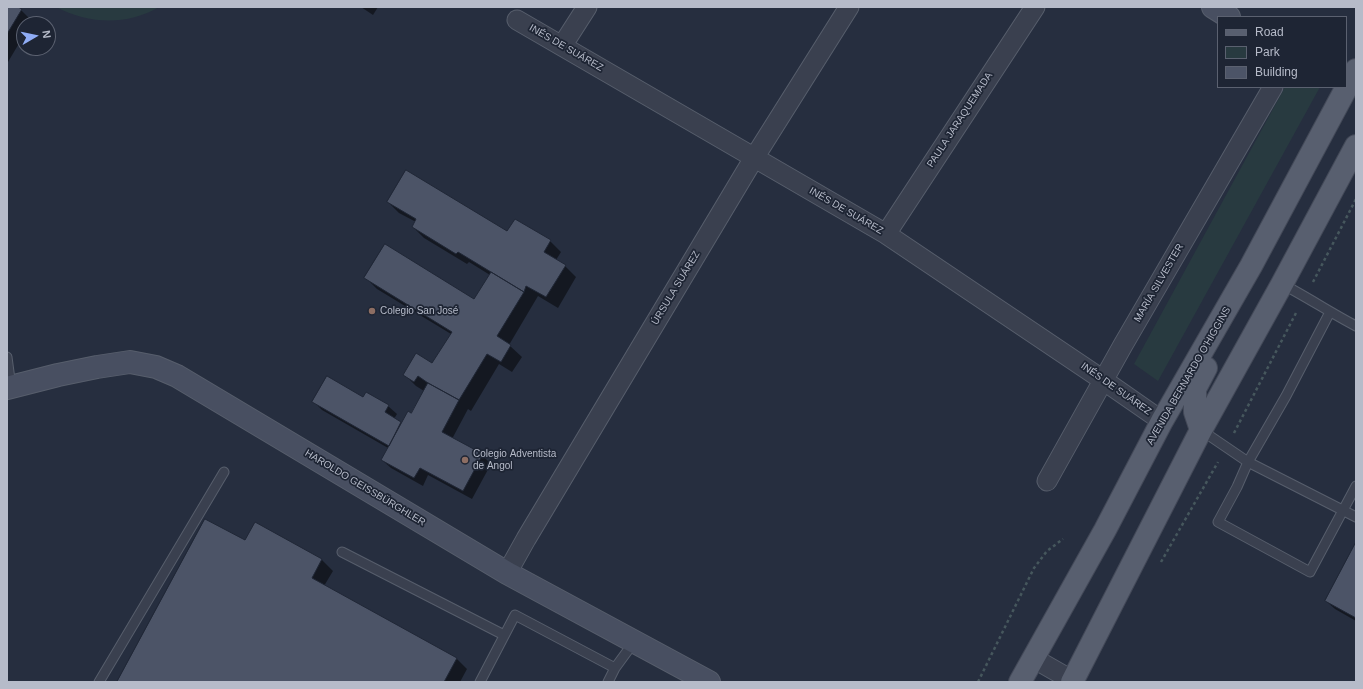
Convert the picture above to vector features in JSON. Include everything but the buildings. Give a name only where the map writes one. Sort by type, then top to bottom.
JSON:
[{"type":"main road","name":"AVENIDA BERNARDO O'HIGGINS","points":[[1020,682],[1105,530],[1162,421],[1225,312],[1350,85]]},
{"type":"main road","points":[[1074,682],[1201,430],[1356,146]]},
{"type":"main road","points":[[1201,430],[1196,412],[1195,389],[1220,342],[1225,312]]},
{"type":"street","points":[[562,46],[587,7]]},
{"type":"street","name":"ÚRSULA SUÁREZ","points":[[507,573],[754,158],[850,7]]},
{"type":"street","name":"PAULA JARAQUEMADA","points":[[886,234],[1035,7]]},
{"type":"street","points":[[1213,7],[1227,16]]},
{"type":"street","name":"INÉS DE SUÁREZ","points":[[517,20],[886,234],[1162,421]]},
{"type":"street","name":"MARÍA SILVESTER","points":[[1047,481],[1103,380],[1272,88]]},
{"type":"street","name":"HAROLDO GEISSBÜRGHLER","points":[[9,388],[58,375],[130,362],[156,367],[177,376],[507,573],[709,682]]},
{"type":"street","points":[[1033,658],[1074,682]]},
{"type":"lane","points":[[1282,284],[1356,326]]},
{"type":"lane","points":[[1330,312],[1286,396],[1248,462],[1237,487],[1218,522],[1310,572],[1356,486]]},
{"type":"lane","points":[[7,357],[9,388]]},
{"type":"lane","points":[[1201,430],[1248,462],[1356,517]]},
{"type":"lane","points":[[99,682],[224,472]]},
{"type":"lane","points":[[342,552],[504,635]]},
{"type":"lane","points":[[480,682],[515,615],[615,668]]},
{"type":"lane","points":[[608,682],[615,668],[635,641]]},
{"type":"path","points":[[978,682],[1034,568],[1047,551],[1063,539]]},
{"type":"green space","points":[[56,7],[159,7],[134,17],[121,20],[108,20],[81,17]]},
{"type":"green space","points":[[1284,88],[1319,88],[1158,381],[1134,364]]},
{"type":"place","name":"Colegio San José","points":[[372,311]]},
{"type":"place","name":"Colegio Adventista de Angol","points":[[465,460]]}]
